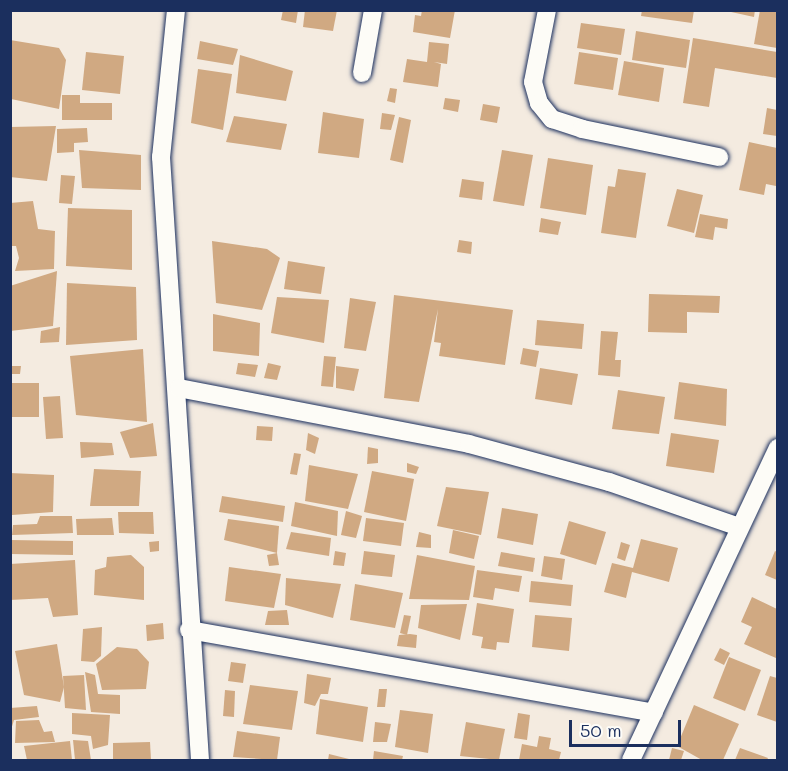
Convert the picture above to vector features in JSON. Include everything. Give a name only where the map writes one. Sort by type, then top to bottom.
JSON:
[{"type":"street","points":[[176,10],[161,157],[179,388],[189,630],[200,760]]},
{"type":"street","points":[[362,74],[373,10]]},
{"type":"street","points":[[547,10],[534,82],[539,103],[552,118],[582,129],[719,158]]},
{"type":"street","points":[[179,388],[470,444],[609,482],[739,527]]},
{"type":"street","points":[[632,760],[777,448]]},
{"type":"street","points":[[189,630],[654,713]]},
{"type":"building","points":[[283,10],[298,10],[296,23],[281,20]]},
{"type":"building","points":[[305,10],[337,10],[333,31],[303,27]]},
{"type":"building","points":[[422,10],[455,10],[450,38],[413,32],[415,15],[421,16]]},
{"type":"building","points":[[642,10],[694,10],[692,23],[641,16]]},
{"type":"building","points":[[722,10],[755,10],[754,17]]},
{"type":"building","points":[[760,10],[776,10],[777,48],[754,44]]},
{"type":"building","points":[[581,23],[625,29],[621,55],[577,48]]},
{"type":"building","points":[[636,31],[690,40],[686,68],[632,60]]},
{"type":"building","points":[[693,38],[777,52],[777,78],[715,68],[709,107],[683,103]]},
{"type":"building","points":[[10,40],[59,48],[66,60],[59,109],[11,99]]},
{"type":"building","points":[[200,41],[238,49],[233,65],[197,59]]},
{"type":"building","points":[[429,42],[449,44],[447,64],[434,62],[441,64],[438,87],[403,82],[407,59],[427,62]]},
{"type":"building","points":[[86,52],[124,56],[120,94],[82,90]]},
{"type":"building","points":[[579,52],[618,58],[613,90],[574,84]]},
{"type":"building","points":[[240,55],[293,71],[286,101],[236,93]]},
{"type":"building","points":[[624,61],[664,68],[659,102],[618,95]]},
{"type":"building","points":[[198,69],[232,74],[223,130],[191,123]]},
{"type":"building","points":[[390,88],[397,89],[395,103],[387,101]]},
{"type":"building","points":[[62,95],[80,95],[80,103],[112,103],[112,120],[62,120]]},
{"type":"building","points":[[445,98],[460,100],[458,112],[443,109]]},
{"type":"building","points":[[483,104],[500,107],[497,123],[480,120]]},
{"type":"building","points":[[767,108],[777,110],[777,136],[763,134]]},
{"type":"building","points":[[323,112],[364,119],[359,158],[318,153]]},
{"type":"building","points":[[382,113],[395,115],[391,130],[380,129]]},
{"type":"building","points":[[234,116],[287,124],[281,150],[226,142]]},
{"type":"building","points":[[399,117],[411,120],[403,163],[390,160]]},
{"type":"building","points":[[56,126],[47,181],[10,177],[10,127]]},
{"type":"building","points":[[87,128],[88,142],[74,143],[74,152],[57,153],[57,129]]},
{"type":"building","points":[[749,142],[777,148],[776,186],[766,184],[764,195],[739,190]]},
{"type":"building","points":[[79,150],[141,155],[141,190],[82,188]]},
{"type":"building","points":[[502,150],[533,155],[524,206],[493,201]]},
{"type":"building","points":[[548,158],[593,165],[586,215],[540,208]]},
{"type":"building","points":[[618,169],[646,173],[636,238],[601,233],[608,186],[615,187]]},
{"type":"building","points":[[61,175],[75,176],[72,204],[59,203]]},
{"type":"building","points":[[462,179],[484,182],[482,200],[459,197]]},
{"type":"building","points":[[677,189],[703,195],[694,233],[667,226]]},
{"type":"building","points":[[33,201],[38,229],[55,231],[54,269],[15,271],[19,258],[16,246],[10,246],[10,203]]},
{"type":"building","points":[[68,208],[132,210],[132,270],[66,266]]},
{"type":"building","points":[[700,214],[728,219],[727,229],[715,227],[713,240],[695,237]]},
{"type":"building","points":[[541,218],[561,222],[558,235],[539,232]]},
{"type":"building","points":[[459,240],[472,242],[471,254],[457,252]]},
{"type":"building","points":[[212,241],[267,249],[280,258],[262,310],[216,303]]},
{"type":"building","points":[[288,261],[325,267],[321,294],[284,289]]},
{"type":"building","points":[[57,271],[53,326],[10,331],[10,286]]},
{"type":"building","points":[[67,283],[136,287],[137,340],[66,345]]},
{"type":"building","points":[[649,294],[720,296],[719,313],[687,312],[687,333],[648,332]]},
{"type":"building","points":[[394,295],[513,310],[505,365],[439,356],[441,343],[434,342],[438,309],[419,402],[384,398]]},
{"type":"building","points":[[277,297],[329,300],[324,343],[271,333]]},
{"type":"building","points":[[350,298],[376,302],[366,351],[344,348]]},
{"type":"building","points":[[213,314],[260,323],[259,356],[213,351]]},
{"type":"building","points":[[537,320],[584,324],[582,349],[535,345]]},
{"type":"building","points":[[60,327],[59,342],[40,343],[41,331]]},
{"type":"building","points":[[601,331],[618,332],[615,360],[621,360],[620,377],[598,375]]},
{"type":"building","points":[[523,348],[539,351],[536,367],[520,364]]},
{"type":"building","points":[[143,349],[147,422],[76,415],[70,356]]},
{"type":"building","points":[[324,356],[336,357],[333,387],[321,386]]},
{"type":"building","points":[[238,363],[258,365],[255,377],[236,374]]},
{"type":"building","points":[[268,363],[281,366],[277,380],[264,378]]},
{"type":"building","points":[[10,366],[21,366],[20,374],[10,374]]},
{"type":"building","points":[[336,366],[359,369],[354,391],[336,388]]},
{"type":"building","points":[[540,368],[578,374],[572,405],[535,399]]},
{"type":"building","points":[[679,382],[727,389],[726,426],[674,419]]},
{"type":"building","points":[[10,383],[39,383],[39,417],[10,417]]},
{"type":"building","points":[[618,390],[665,397],[659,434],[612,429]]},
{"type":"building","points":[[60,396],[63,438],[46,439],[43,397]]},
{"type":"building","points":[[153,423],[157,456],[130,458],[120,432]]},
{"type":"building","points":[[257,426],[273,427],[272,441],[256,440]]},
{"type":"building","points":[[308,433],[319,438],[315,454],[306,450]]},
{"type":"building","points":[[671,433],[719,440],[714,473],[666,466]]},
{"type":"building","points":[[80,442],[112,443],[114,455],[81,458]]},
{"type":"building","points":[[368,447],[378,449],[378,463],[367,464]]},
{"type":"building","points":[[294,453],[301,454],[297,475],[290,474]]},
{"type":"building","points":[[407,463],[419,467],[416,474],[407,472]]},
{"type":"building","points":[[309,465],[358,474],[348,509],[305,501]]},
{"type":"building","points":[[94,469],[141,471],[139,506],[90,506]]},
{"type":"building","points":[[372,471],[414,479],[406,521],[364,512]]},
{"type":"building","points":[[10,473],[54,475],[53,512],[12,515]]},
{"type":"building","points":[[446,487],[489,492],[481,535],[437,526]]},
{"type":"building","points":[[222,496],[285,506],[283,522],[219,512]]},
{"type":"building","points":[[295,502],[338,511],[337,536],[291,526]]},
{"type":"building","points":[[502,508],[538,514],[533,545],[497,538]]},
{"type":"building","points":[[346,511],[362,516],[356,538],[341,535]]},
{"type":"building","points":[[118,512],[153,512],[154,534],[119,533]]},
{"type":"building","points":[[40,516],[72,516],[73,533],[12,535],[13,525],[37,524]]},
{"type":"building","points":[[112,518],[114,535],[77,535],[76,519]]},
{"type":"building","points":[[366,518],[404,523],[401,546],[363,541]]},
{"type":"building","points":[[228,519],[279,526],[277,553],[224,540]]},
{"type":"building","points":[[569,521],[606,532],[596,565],[560,554]]},
{"type":"building","points":[[453,530],[479,536],[474,559],[449,553]]},
{"type":"building","points":[[291,532],[331,538],[329,556],[286,549]]},
{"type":"building","points":[[419,532],[431,535],[431,548],[416,547]]},
{"type":"building","points":[[641,539],[678,548],[669,582],[632,572],[626,598],[604,592],[612,563],[633,568]]},
{"type":"building","points":[[10,540],[73,541],[73,555],[10,554]]},
{"type":"building","points":[[159,541],[159,551],[150,552],[149,542]]},
{"type":"building","points":[[621,542],[630,545],[625,561],[617,558]]},
{"type":"building","points":[[335,551],[346,553],[344,566],[333,565]]},
{"type":"building","points":[[364,551],[395,555],[392,577],[361,574]]},
{"type":"building","points":[[775,551],[777,552],[777,580],[765,575]]},
{"type":"building","points":[[501,552],[535,558],[533,572],[498,566]]},
{"type":"building","points":[[277,553],[279,565],[269,566],[267,555]]},
{"type":"building","points":[[131,555],[144,567],[144,600],[94,595],[95,570],[106,567],[107,557]]},
{"type":"building","points":[[417,555],[475,566],[469,600],[409,599]]},
{"type":"building","points":[[544,556],[565,559],[562,580],[541,576]]},
{"type":"building","points":[[75,560],[78,615],[53,617],[48,598],[10,600],[10,564]]},
{"type":"building","points":[[229,567],[281,574],[274,608],[225,601]]},
{"type":"building","points":[[477,570],[522,576],[519,592],[495,588],[493,600],[473,597]]},
{"type":"building","points":[[286,578],[341,584],[333,618],[285,605]]},
{"type":"building","points":[[531,581],[573,585],[571,606],[529,602]]},
{"type":"building","points":[[355,584],[403,593],[395,628],[350,620]]},
{"type":"building","points":[[752,597],[777,609],[776,658],[744,644],[752,627],[741,622]]},
{"type":"building","points":[[477,603],[514,609],[509,643],[497,642],[496,650],[481,648],[483,637],[472,635]]},
{"type":"building","points":[[467,604],[460,640],[418,628],[421,605]]},
{"type":"building","points":[[287,610],[289,625],[265,625],[268,611]]},
{"type":"building","points":[[404,615],[411,616],[407,635],[400,633]]},
{"type":"building","points":[[535,615],[572,618],[569,651],[532,647]]},
{"type":"building","points":[[163,623],[164,639],[147,641],[146,625]]},
{"type":"building","points":[[102,627],[101,656],[94,662],[81,661],[83,629]]},
{"type":"building","points":[[399,635],[417,635],[416,648],[397,646]]},
{"type":"building","points":[[57,644],[64,687],[60,702],[24,695],[15,651]]},
{"type":"building","points":[[117,647],[137,649],[149,662],[146,689],[102,690],[96,664]]},
{"type":"building","points":[[720,648],[730,653],[724,665],[714,660]]},
{"type":"building","points":[[729,657],[761,670],[745,711],[713,698]]},
{"type":"building","points":[[231,662],[246,664],[243,683],[228,681]]},
{"type":"building","points":[[85,672],[95,675],[98,694],[120,695],[120,714],[91,712]]},
{"type":"building","points":[[307,674],[331,678],[328,694],[321,694],[315,706],[304,703]]},
{"type":"building","points":[[84,675],[86,710],[65,708],[63,676]]},
{"type":"building","points":[[770,676],[777,678],[777,722],[757,715]]},
{"type":"building","points":[[250,685],[298,691],[292,730],[243,724]]},
{"type":"building","points":[[379,689],[387,689],[385,707],[377,707]]},
{"type":"building","points":[[225,690],[235,691],[234,717],[223,716]]},
{"type":"building","points":[[320,699],[368,707],[363,742],[316,734]]},
{"type":"building","points":[[694,705],[739,724],[723,760],[702,760],[677,746]]},
{"type":"building","points":[[37,706],[39,717],[14,720],[10,733],[10,708]]},
{"type":"building","points":[[400,710],[433,714],[428,753],[395,747]]},
{"type":"building","points":[[72,713],[110,715],[108,745],[93,749],[91,736],[72,734]]},
{"type":"building","points":[[518,713],[530,715],[527,740],[514,738]]},
{"type":"building","points":[[39,720],[44,732],[52,731],[55,742],[15,743],[16,721]]},
{"type":"building","points":[[375,722],[391,724],[387,742],[373,742]]},
{"type":"building","points":[[466,722],[505,729],[499,760],[460,756]]},
{"type":"building","points":[[237,731],[280,737],[277,760],[233,757]]},
{"type":"building","points":[[539,736],[551,738],[549,749],[561,752],[559,760],[519,760],[522,744],[537,747]]},
{"type":"building","points":[[73,740],[88,741],[91,760],[75,760]]},
{"type":"building","points":[[70,741],[72,760],[27,760],[24,746]]},
{"type":"building","points":[[150,742],[151,760],[113,760],[113,743]]},
{"type":"building","points":[[672,748],[684,751],[681,760],[669,760]]},
{"type":"building","points":[[740,748],[768,758],[767,760],[735,760]]},
{"type":"building","points":[[374,751],[403,756],[402,760],[373,760]]},
{"type":"building","points":[[329,754],[353,760],[328,760]]}]
